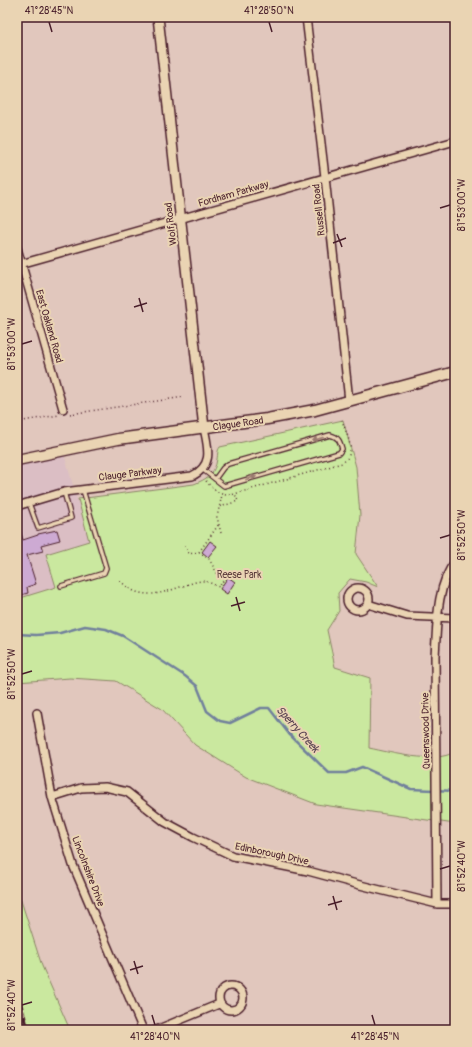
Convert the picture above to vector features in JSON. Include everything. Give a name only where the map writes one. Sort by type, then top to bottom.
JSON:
[{"type":"main road","name":"Clague Road","points":[[17,460],[118,439],[267,419],[315,410],[455,372]]},
{"type":"street","name":"Wolf Road","points":[[158,17],[204,428]]},
{"type":"street","name":"Russell Road","points":[[306,17],[349,401]]},
{"type":"street","name":"Fordham Parkway","points":[[19,264],[455,141]]},
{"type":"street","name":"East Oakland Road","points":[[17,248],[19,264],[63,409]]},
{"type":"street","points":[[202,469],[208,456],[204,428]]},
{"type":"street","name":"Clauge Parkway","points":[[17,506],[64,492],[192,476],[202,469]]},
{"type":"street","name":"Queenswood Drive","points":[[437,904],[435,656],[442,590],[451,567],[455,562]]},
{"type":"street","points":[[368,604],[407,616],[455,618]]},
{"type":"street","name":"Lincolnshire Drive","points":[[37,713],[52,797],[74,865],[143,1030]]},
{"type":"street","name":"Edinborough Drive","points":[[52,797],[81,788],[105,787],[127,792],[165,822],[233,856],[308,870],[360,885],[437,904],[455,904]]},
{"type":"street","points":[[156,1030],[220,1004]]},
{"type":"lane","points":[[202,469],[224,486],[339,453],[342,449],[340,441],[335,436],[330,435],[228,464],[215,479]]},
{"type":"lane","points":[[61,586],[104,573],[106,568],[83,490]]},
{"type":"lane","points":[[29,502],[38,528],[71,518],[64,492]]},
{"type":"path","points":[[17,422],[184,397]]},
{"type":"path","points":[[219,507],[238,501],[236,494]]},
{"type":"path","points":[[221,532],[217,517],[222,495]]},
{"type":"path","points":[[185,545],[189,554],[198,552],[219,524]]},
{"type":"path","points":[[120,581],[132,590],[152,594],[160,594],[202,581],[210,582],[218,587],[224,579],[218,575],[209,559],[198,552]]},
{"type":"shaded area","points":[[64,454],[89,541],[46,554],[56,587],[17,599],[17,465]]},
{"type":"green space","name":"Reese Park","points":[[343,420],[356,467],[360,515],[356,554],[378,587],[366,582],[350,579],[338,593],[339,611],[327,630],[335,667],[370,678],[369,748],[401,755],[424,757],[436,757],[455,752],[455,824],[316,804],[246,777],[195,745],[162,709],[116,681],[70,678],[17,682],[17,599],[56,587],[46,554],[89,541],[78,499],[194,484],[210,475],[216,464],[220,447]]},
{"type":"green space","points":[[17,888],[42,966],[70,1030],[17,1030]]},
{"type":"building","points":[[19,526],[23,540],[38,534],[57,530],[60,540],[41,545],[43,551],[27,555],[36,584],[27,587],[28,593],[17,596],[17,527]]},
{"type":"building","points":[[210,541],[217,546],[208,557],[202,552]]},
{"type":"building","points":[[228,577],[235,582],[227,594],[220,589]]},
{"type":"waterway","name":"Sperry Creek","points":[[17,634],[36,635],[60,633],[85,626],[106,629],[123,636],[185,676],[197,686],[207,711],[220,721],[230,723],[261,708],[269,708],[289,734],[329,773],[346,773],[362,767],[411,789],[455,791]]},
{"type":"railway","points":[[17,993],[28,1030]]}]
